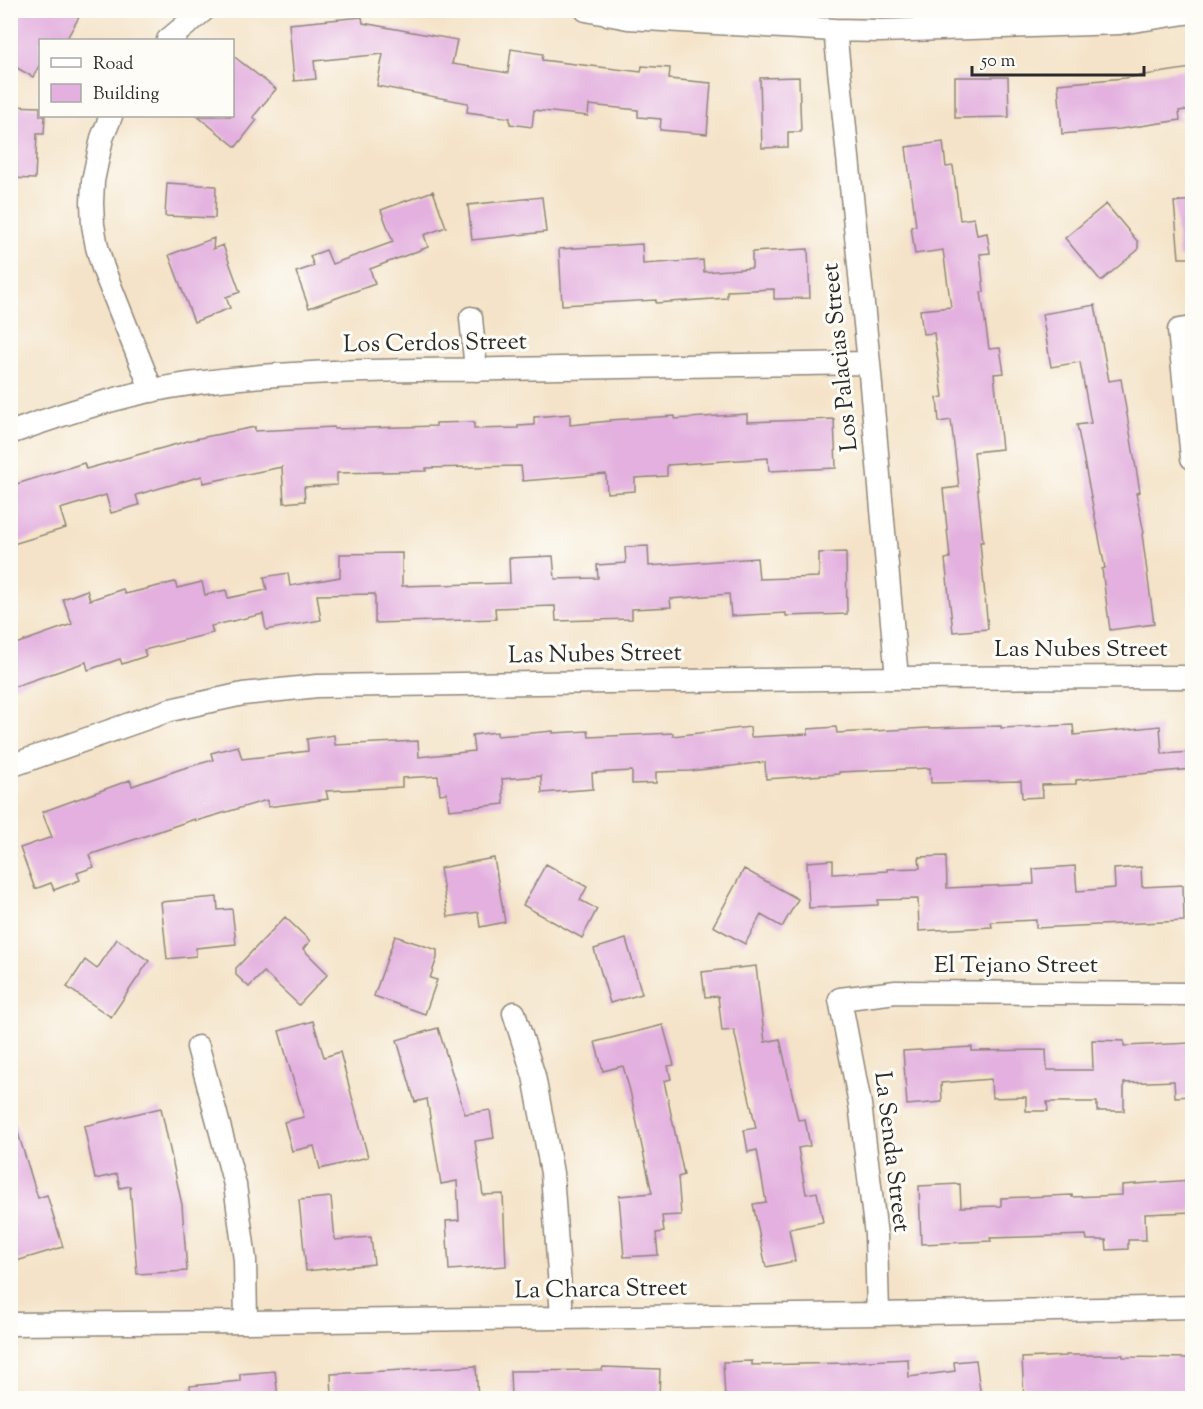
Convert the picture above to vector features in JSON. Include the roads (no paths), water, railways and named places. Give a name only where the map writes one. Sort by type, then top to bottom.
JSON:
[{"type":"street","points":[[169,39],[204,10]]},
{"type":"street","points":[[586,10],[628,18],[879,31],[1120,23],[1192,12]]},
{"type":"street","name":"Los Palacias Street","points":[[835,30],[869,363],[897,678]]},
{"type":"street","points":[[111,117],[102,138],[93,181],[93,225],[103,268],[152,391]]},
{"type":"street","points":[[471,318],[476,370]]},
{"type":"street","points":[[1186,329],[1192,458]]},
{"type":"street","name":"Los Cerdos Street","points":[[10,433],[90,406],[152,391],[189,384],[245,378],[352,372],[869,363]]},
{"type":"street","name":"Las Nubes Street","points":[[10,766],[170,710],[243,694],[306,687],[897,678],[1192,677]]},
{"type":"street","name":"El Tejano Street","points":[[840,999],[896,992],[1192,994]]},
{"type":"street","name":"La Senda Street","points":[[840,999],[860,1104],[876,1235],[878,1314]]},
{"type":"street","points":[[514,1013],[534,1076],[552,1173],[562,1317]]},
{"type":"street","points":[[198,1047],[235,1185],[245,1260],[246,1322]]},
{"type":"street","name":"La Charca Street","points":[[10,1324],[878,1314],[1192,1307]]}]
